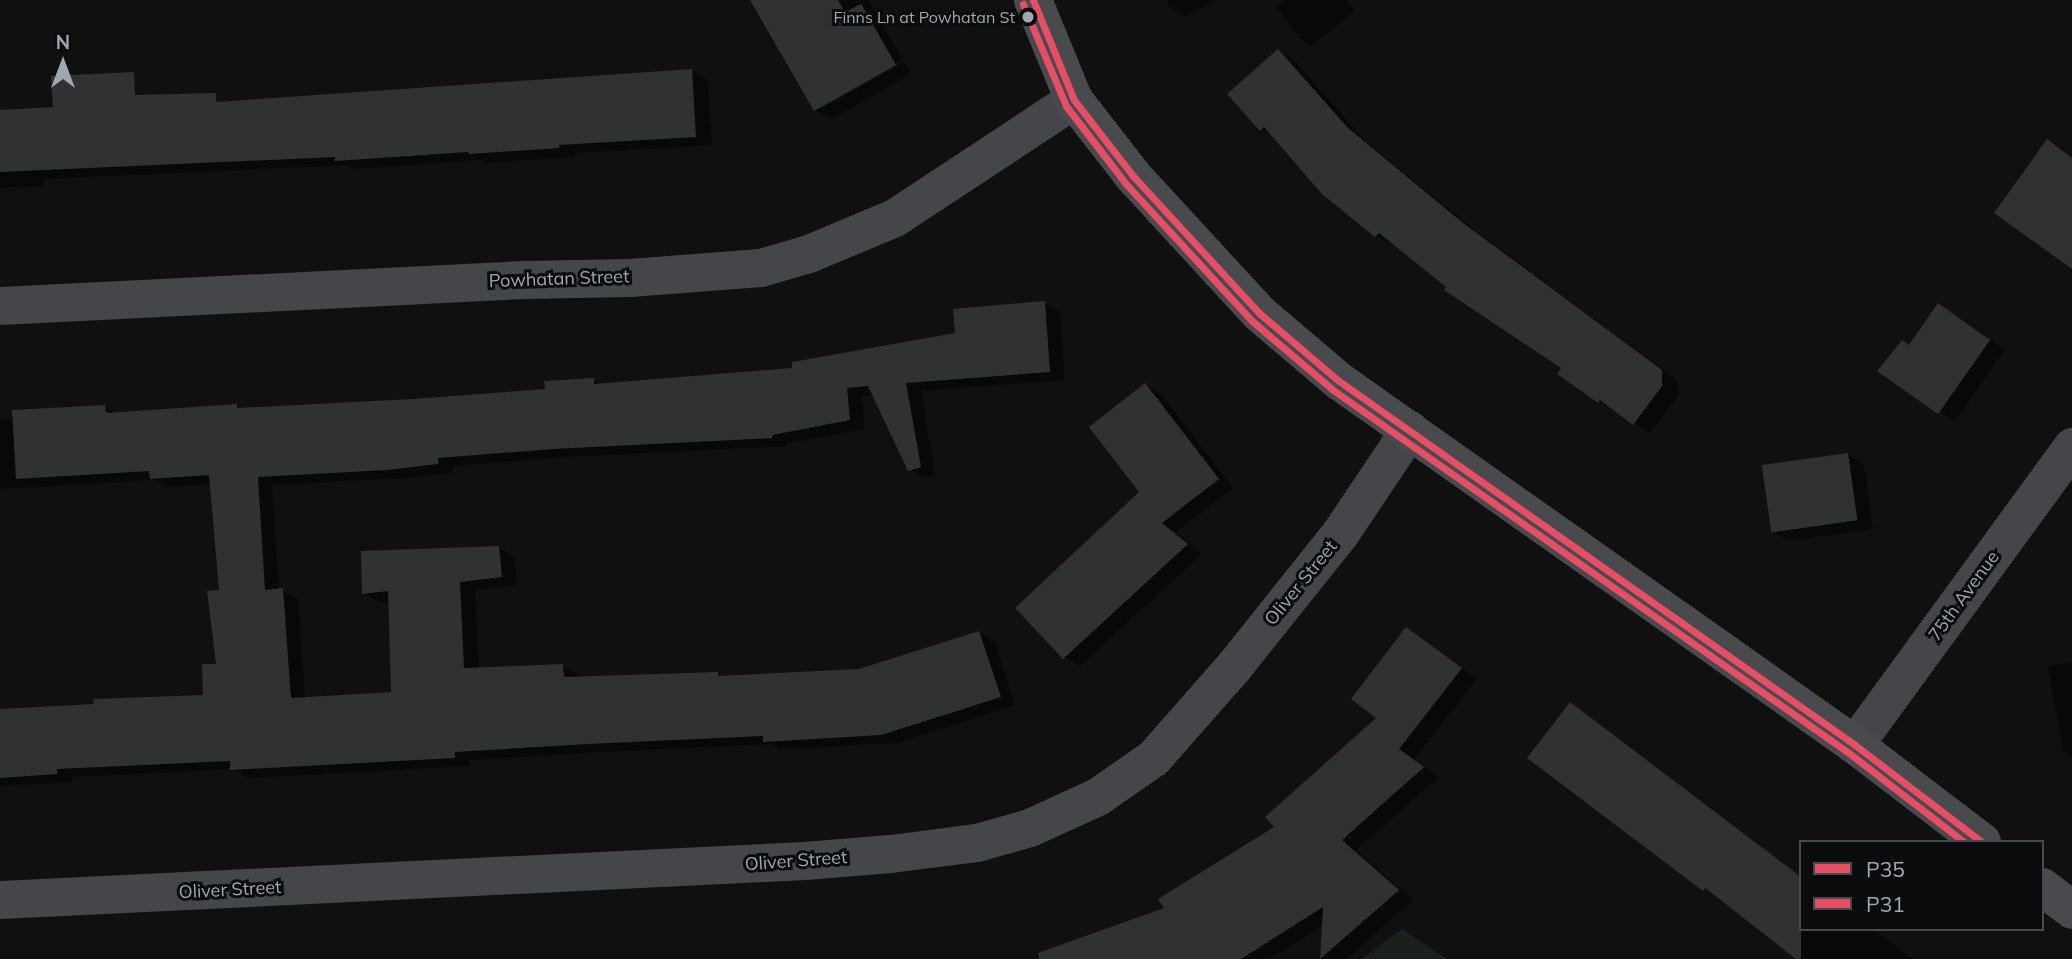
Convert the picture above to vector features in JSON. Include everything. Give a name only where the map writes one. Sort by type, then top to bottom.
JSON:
[{"type":"street","points":[[1032,0],[1074,100],[1134,177],[1259,313],[1339,381],[1855,745],[1979,840]]},
{"type":"street","name":"Powhatan Street","points":[[0,306],[511,280],[630,278],[761,268],[809,254],[895,218],[1074,100]]},
{"type":"street","name":"Oliver Street","points":[[0,900],[891,855],[977,843],[1030,828],[1098,797],[1154,758],[1234,667],[1341,533],[1410,430]]},
{"type":"street","name":"75th Avenue","points":[[1855,745],[2072,447]]},
{"type":"street","points":[[2044,889],[2072,910]]},
{"type":"shaded area","points":[[1402,929],[1447,959],[1361,959]]},
{"type":"building","points":[[750,0],[838,0],[845,12],[861,4],[896,65],[814,111]]},
{"type":"building","points":[[1278,49],[1348,128],[1463,223],[1662,370],[1662,386],[1633,425],[1600,400],[1598,403],[1557,374],[1561,368],[1444,290],[1446,287],[1379,233],[1375,237],[1322,194],[1264,127],[1260,131],[1227,94]]},
{"type":"building","points":[[692,69],[696,137],[335,161],[335,157],[0,172],[0,110],[53,107],[51,76],[134,72],[135,95],[216,93],[216,102]]},
{"type":"building","points":[[2047,139],[2072,158],[2072,269],[1994,213]]},
{"type":"building","points":[[1045,301],[1050,372],[906,383],[921,467],[908,471],[868,386],[847,388],[850,420],[772,435],[772,438],[553,449],[438,458],[438,464],[387,470],[258,477],[265,590],[283,588],[291,698],[391,692],[388,591],[362,594],[361,551],[499,546],[502,577],[460,582],[464,668],[563,664],[564,677],[718,672],[718,676],[859,669],[979,631],[1001,697],[881,735],[763,742],[763,736],[588,744],[455,752],[455,758],[230,770],[230,761],[57,769],[57,774],[0,778],[0,709],[94,704],[93,699],[203,695],[202,664],[216,664],[207,591],[219,590],[209,475],[150,479],[149,471],[16,479],[12,410],[105,405],[106,413],[237,404],[237,408],[412,399],[545,389],[544,381],[594,378],[594,384],[792,368],[792,362],[955,333],[953,309]]},
{"type":"building","points":[[1938,303],[1990,340],[1938,414],[1877,371],[1902,340],[1909,345]]},
{"type":"building","points":[[1145,383],[1219,479],[1162,523],[1188,544],[1063,659],[1015,608],[1139,492],[1089,427]]},
{"type":"building","points":[[1848,453],[1857,520],[1771,532],[1762,465]]},
{"type":"building","points":[[1406,627],[1462,668],[1399,749],[1424,767],[1342,840],[1399,890],[1320,959],[1323,907],[1241,959],[1039,959],[1038,953],[1164,908],[1158,899],[1274,827],[1265,817],[1376,718],[1351,699]]},
{"type":"building","points":[[1570,702],[1799,875],[1801,959],[1796,959],[1705,888],[1703,891],[1527,758]]},
{"type":"transit line","name":"P35","points":[[1033,0],[1074,100],[1134,177],[1259,313],[1339,381],[1855,745],[1979,840]]},
{"type":"transit line","name":"P31","points":[[1023,4],[1066,106],[1126,184],[1252,321],[1333,390],[1849,753],[1961,840]]},
{"type":"place","name":"Finns Ln at Powhatan St","points":[[1028,17]]}]
